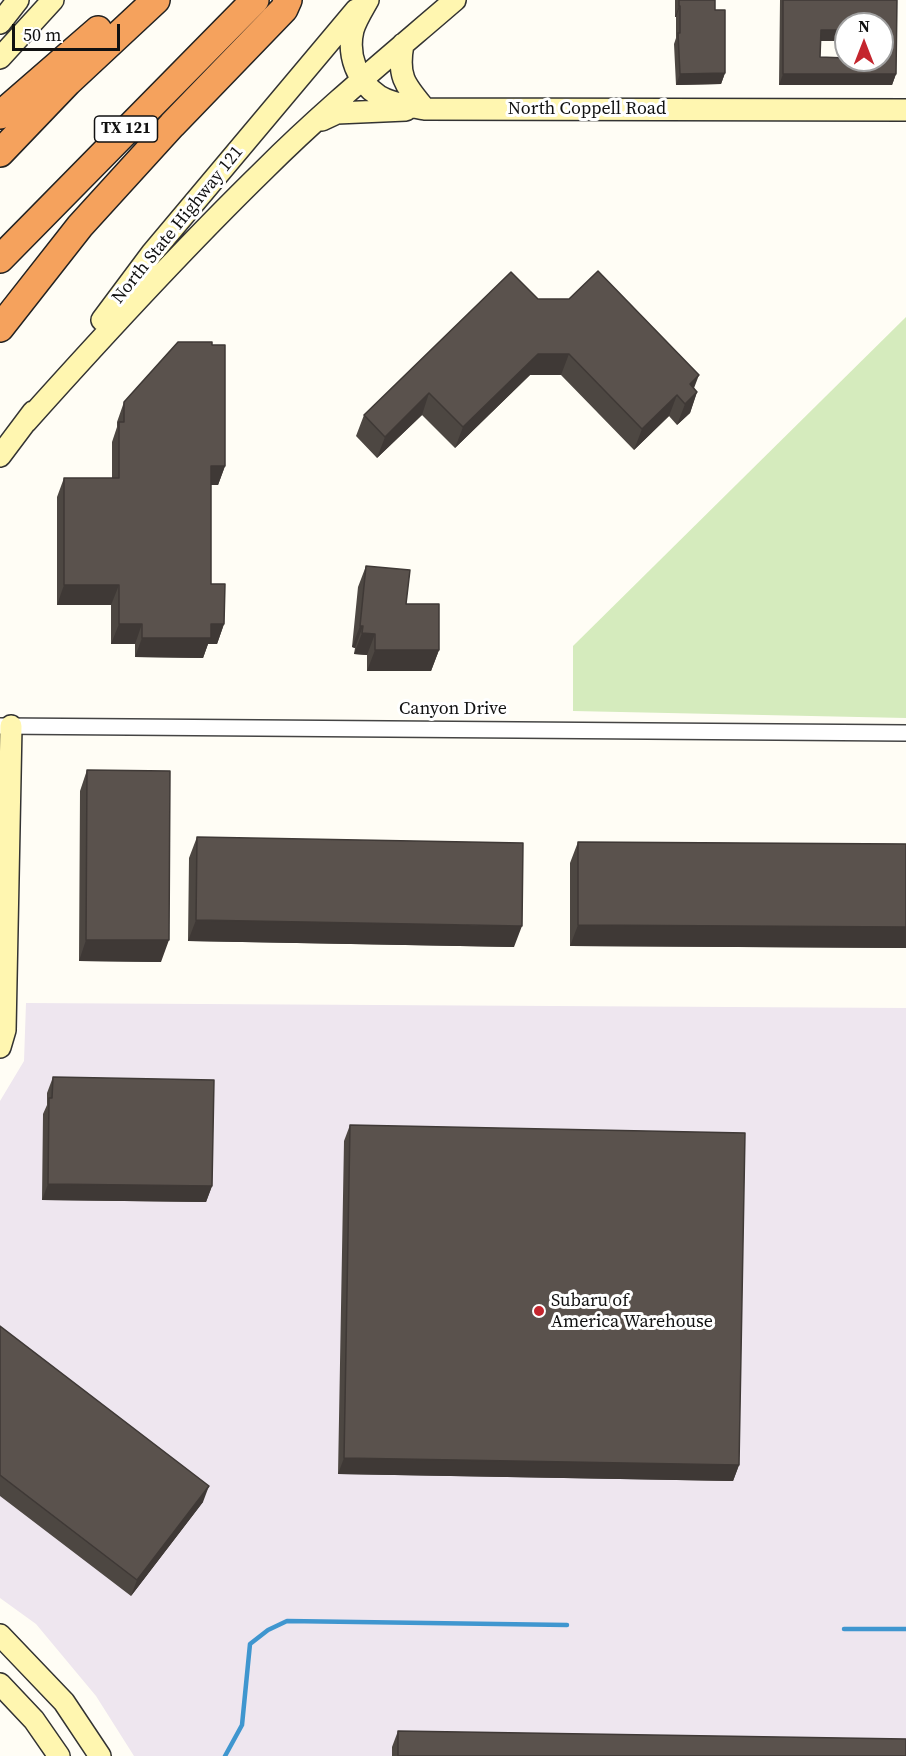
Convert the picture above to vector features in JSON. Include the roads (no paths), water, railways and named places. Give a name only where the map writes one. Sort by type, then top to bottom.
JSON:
[{"type":"highway","points":[[0,115],[133,0]]},
{"type":"highway","points":[[0,153],[68,82],[156,0]]},
{"type":"highway","name":"TX 121","points":[[0,259],[255,0]]},
{"type":"highway","points":[[0,328],[80,226],[172,125],[284,9],[288,0]]},
{"type":"main road","points":[[0,23],[18,0]]},
{"type":"main road","points":[[0,58],[53,0]]},
{"type":"main road","points":[[362,80],[354,66],[351,52],[353,29],[366,0]]},
{"type":"main road","name":"North State Highway 121","points":[[0,456],[152,253],[366,0]]},
{"type":"main road","points":[[26,422],[116,322],[263,170],[454,0]]},
{"type":"main road","points":[[403,44],[400,62],[402,74],[408,88],[425,109]]},
{"type":"main road","name":"North Coppell Road","points":[[362,80],[379,96],[425,109],[906,110]]},
{"type":"main road","points":[[311,125],[337,113],[425,109]]},
{"type":"main road","points":[[0,1047],[5,1030],[5,726]]},
{"type":"main road","points":[[0,1635],[64,1702],[100,1756]]},
{"type":"main road","points":[[0,1684],[34,1720],[59,1756]]},
{"type":"street","name":"Canyon Drive","points":[[5,726],[906,733]]},
{"type":"waterway","points":[[225,1756],[242,1725],[250,1644],[268,1630],[287,1621],[567,1625]]},
{"type":"waterway","points":[[844,1629],[906,1629]]},
{"type":"place","name":"Subaru of America Warehouse","points":[[539,1311]]}]
